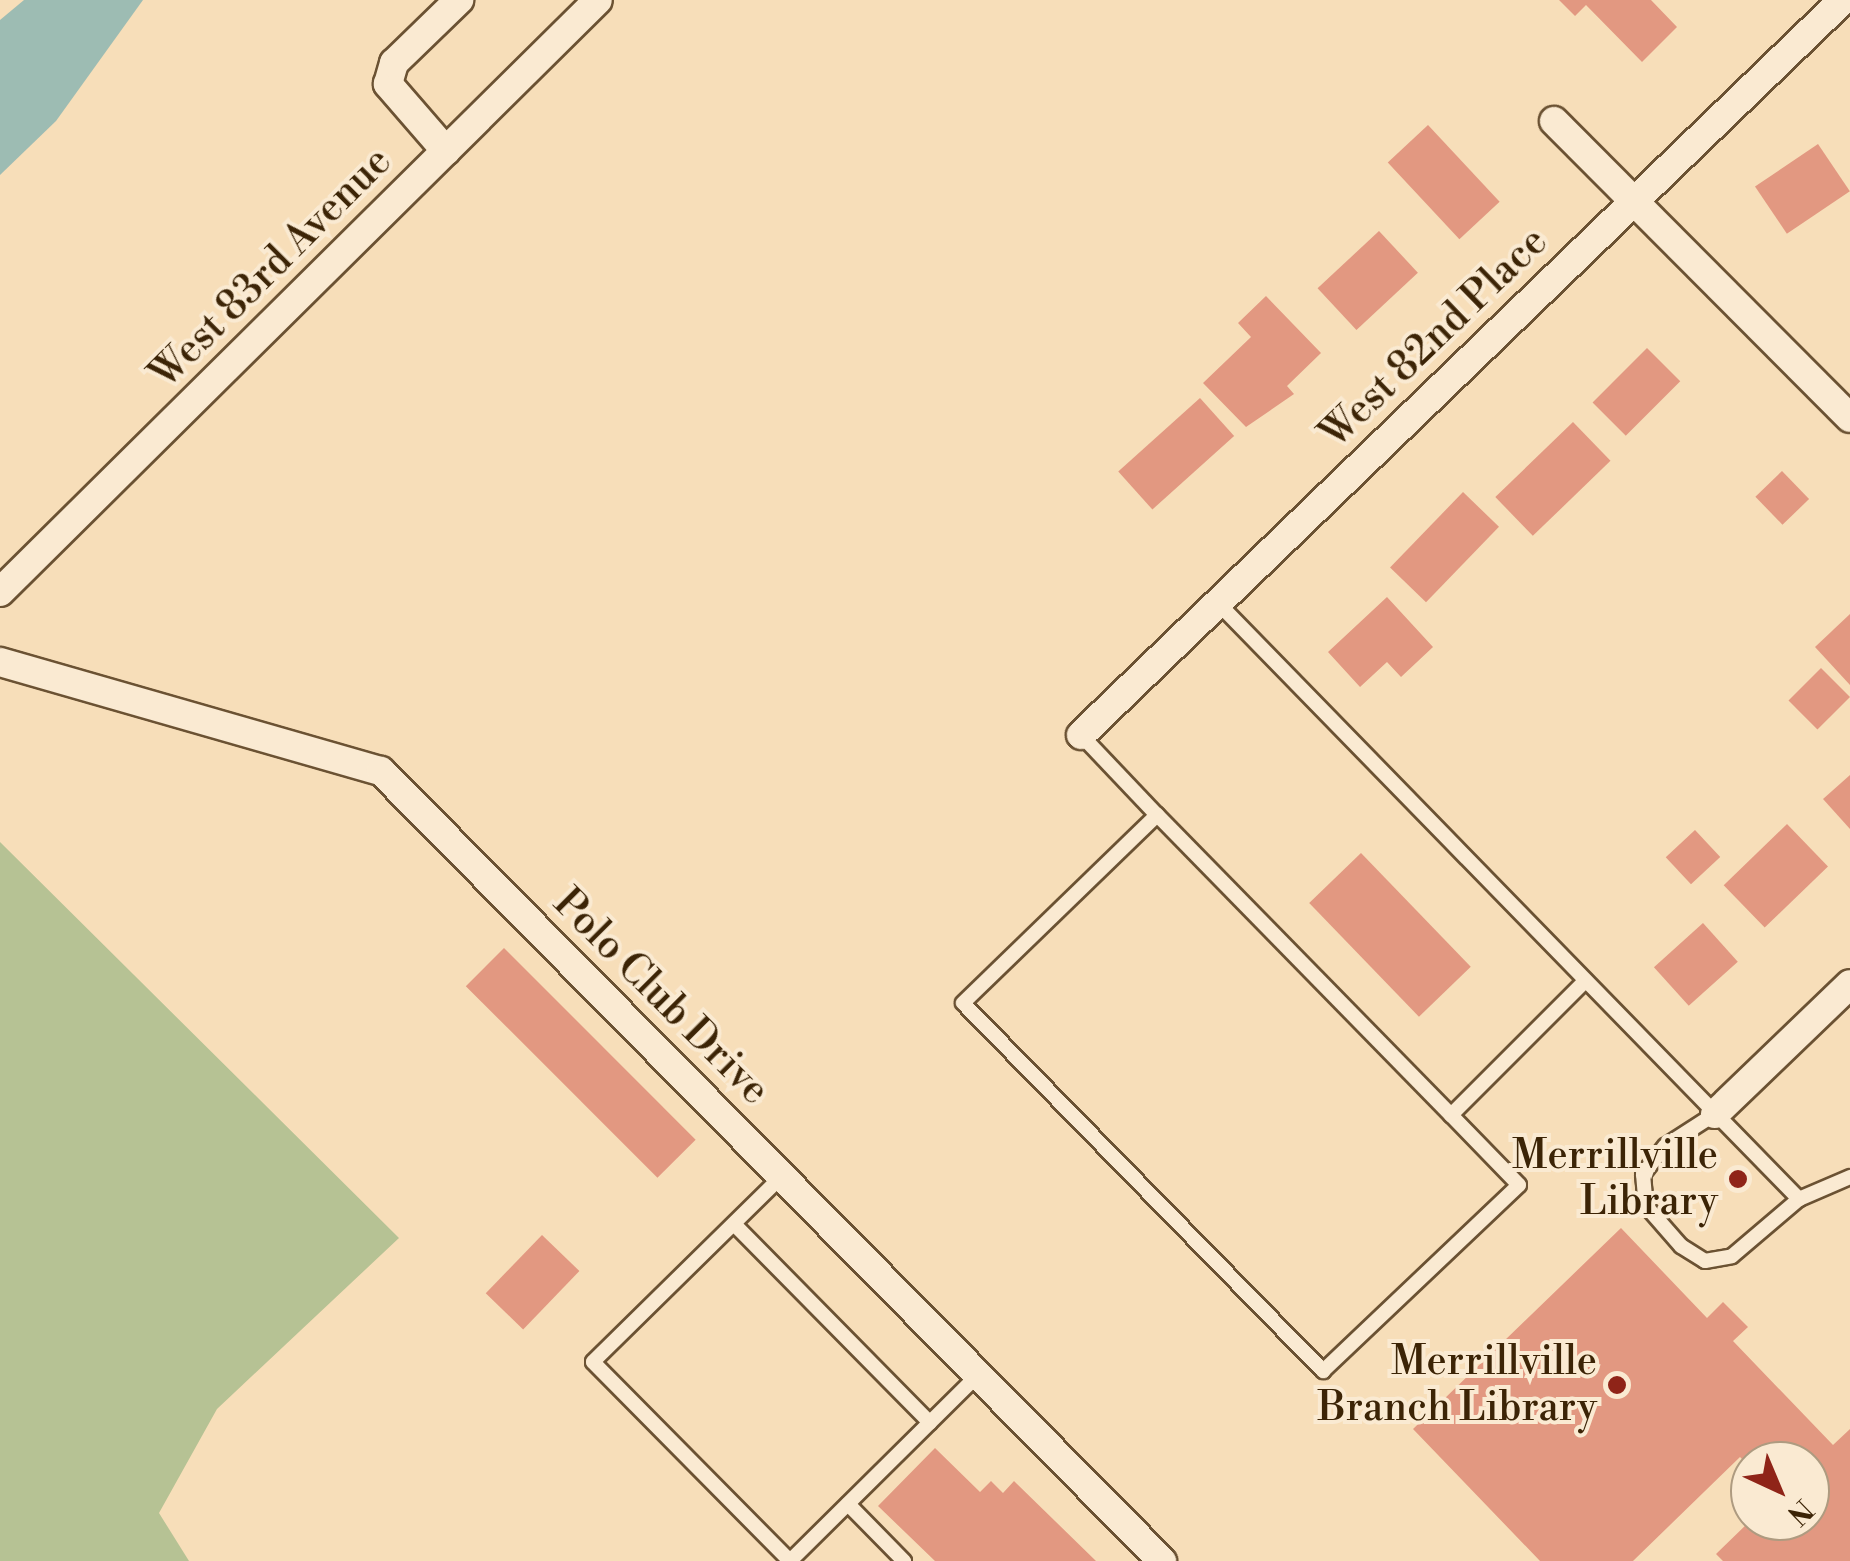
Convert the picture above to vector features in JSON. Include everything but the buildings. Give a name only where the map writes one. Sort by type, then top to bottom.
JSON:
[{"type":"street","points":[[446,151],[388,84],[394,63],[459,0]]},
{"type":"street","name":"West 83rd Avenue","points":[[0,592],[598,0]]},
{"type":"street","name":"West 82nd Place","points":[[1081,735],[1843,0]]},
{"type":"street","points":[[1554,121],[1850,418]]},
{"type":"street","name":"Polo Club Drive","points":[[0,662],[381,771],[1162,1561]]},
{"type":"street","points":[[1715,1114],[1850,984]]},
{"type":"lane","points":[[1217,602],[1799,1199]]},
{"type":"lane","points":[[1081,735],[1518,1185],[1323,1371],[963,1003],[1157,815]]},
{"type":"lane","points":[[1451,1115],[1585,981]]},
{"type":"lane","points":[[1715,1114],[1665,1146],[1643,1174],[1646,1206],[1681,1246],[1705,1261],[1732,1256],[1799,1199],[1850,1177]]},
{"type":"lane","points":[[782,1176],[593,1362],[790,1561],[978,1375]]},
{"type":"lane","points":[[734,1224],[930,1423]]},
{"type":"lane","points":[[848,1504],[904,1561]]},
{"type":"green space","points":[[0,842],[399,1238],[217,1409],[159,1513],[189,1561],[0,1561]]},
{"type":"water","points":[[24,0],[143,0],[56,121],[0,175],[0,20]]},
{"type":"place","name":"Merrillville Library","points":[[1738,1179]]},
{"type":"place","name":"Merrillville Branch Library","points":[[1617,1385]]}]
